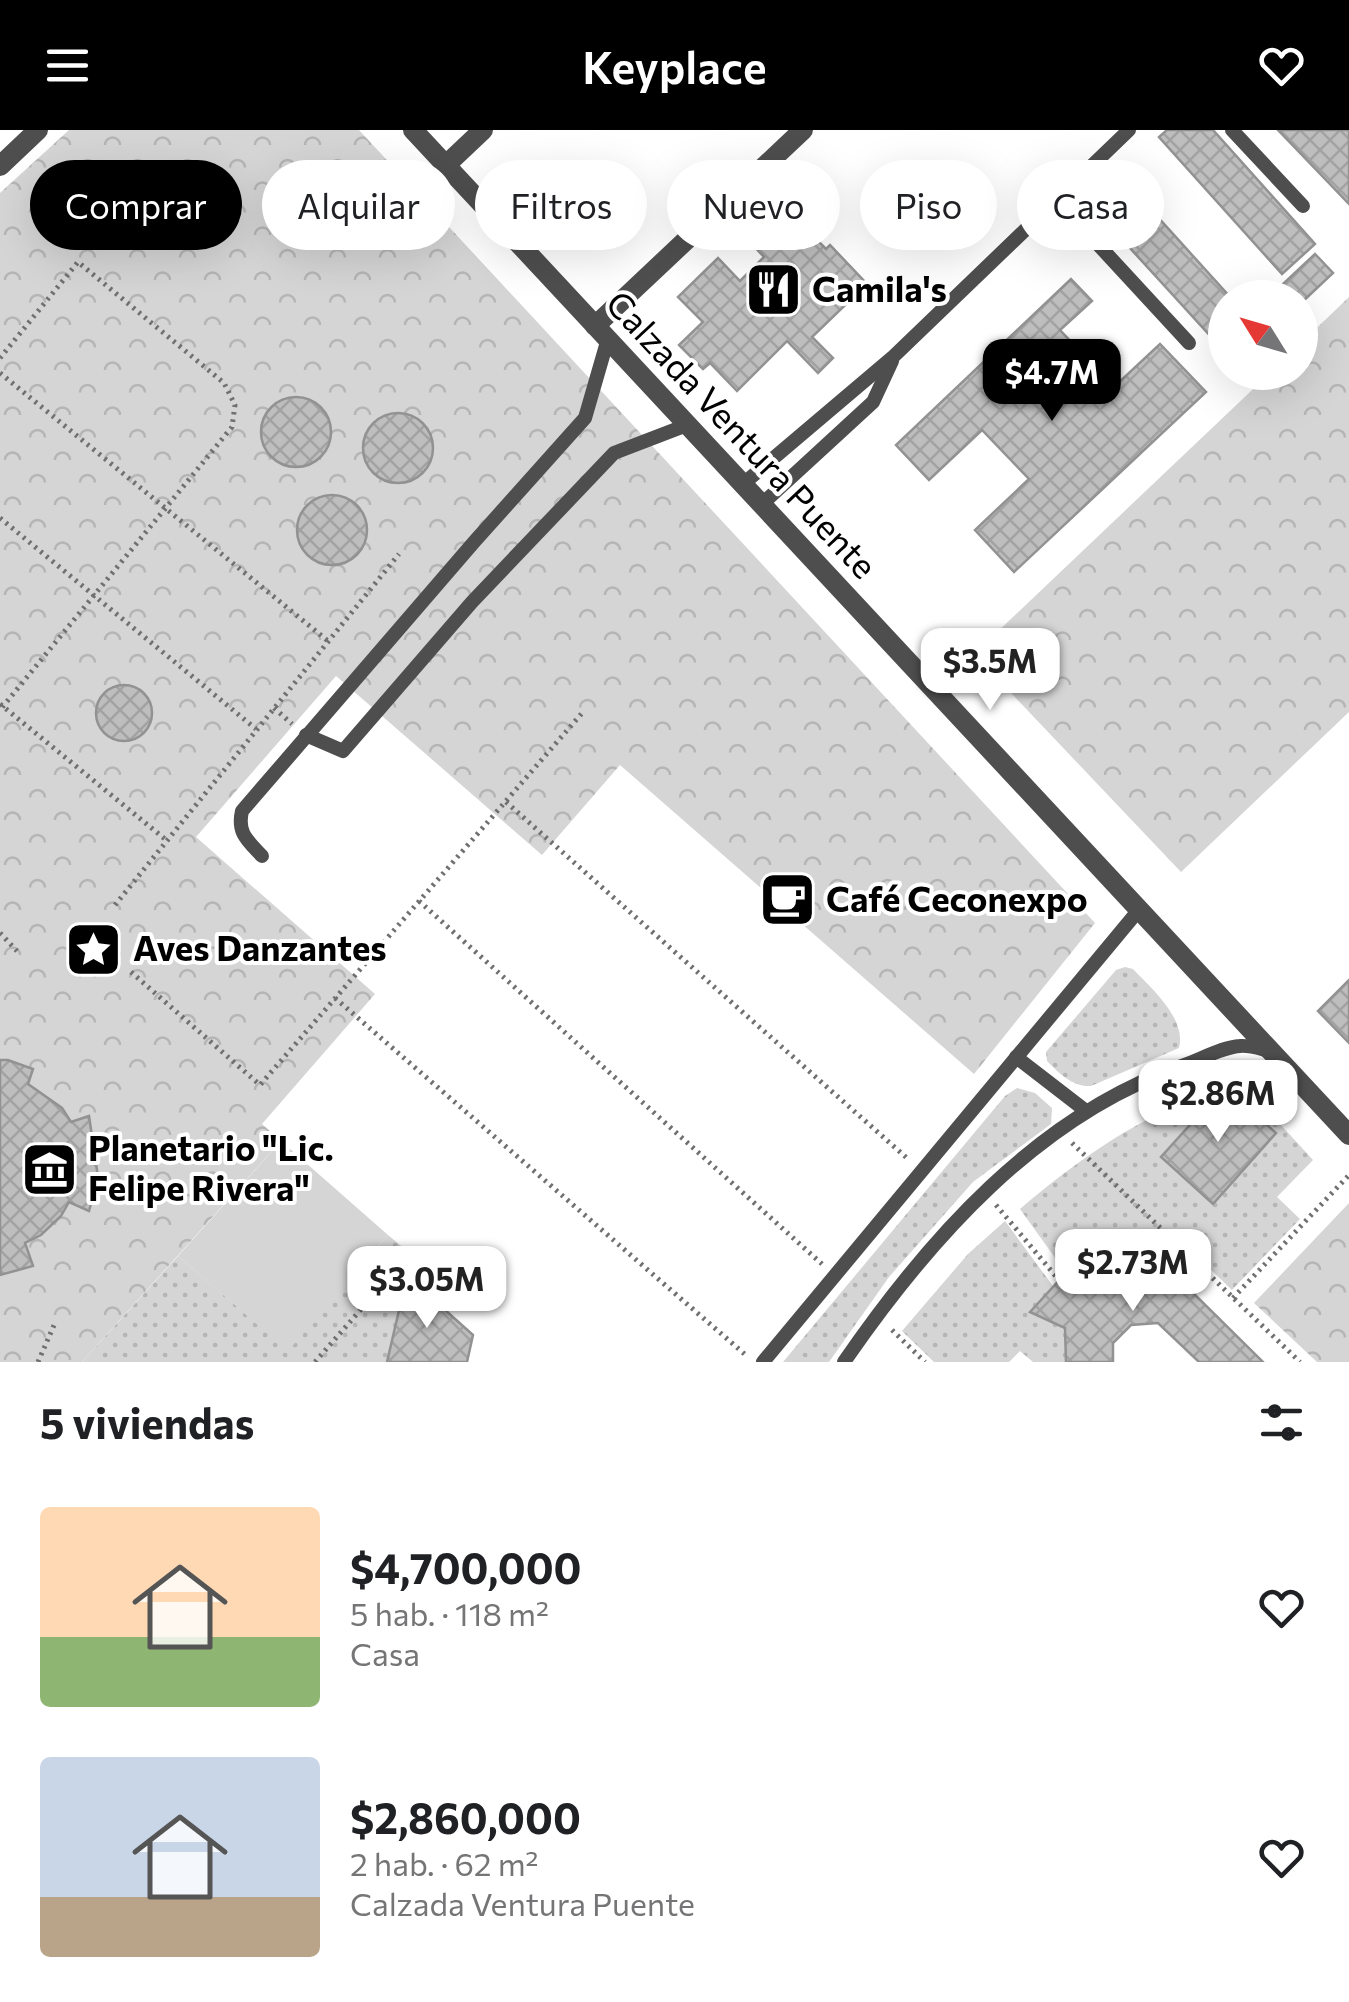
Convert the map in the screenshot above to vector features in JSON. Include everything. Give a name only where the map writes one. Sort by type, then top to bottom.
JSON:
[{"type":"street","points":[[0,166],[38,130]]},
{"type":"street","name":"Calzada Ventura Puente","points":[[413,130],[441,160]]},
{"type":"street","points":[[451,160],[483,130]]},
{"type":"street","points":[[600,331],[803,130]]},
{"type":"street","name":"Calzada Ventura Puente","points":[[455,175],[1349,1135]]},
{"type":"lane","points":[[1099,160],[1130,130]]},
{"type":"lane","points":[[1232,130],[1303,206]]},
{"type":"lane","points":[[742,484],[894,356],[1017,238]]},
{"type":"lane","points":[[1103,250],[1189,343]]},
{"type":"lane","points":[[262,856],[242,835],[242,811],[584,418],[607,342],[600,331]]},
{"type":"lane","points":[[762,504],[873,402],[894,356]]},
{"type":"lane","points":[[306,735],[342,751],[357,740],[472,602],[614,453],[686,425],[692,430]]},
{"type":"lane","points":[[764,1362],[1138,911],[1136,906]]},
{"type":"lane","points":[[844,1362],[876,1315],[985,1191],[1058,1131],[1086,1111],[1153,1076],[1240,1045],[1271,1051]]},
{"type":"lane","points":[[1016,1057],[1086,1111]]},
{"type":"path","points":[[0,358],[78,262],[224,383],[235,405],[232,428],[1,707],[165,839]]},
{"type":"path","points":[[0,374],[328,641]]},
{"type":"path","points":[[0,518],[256,729]]},
{"type":"path","points":[[116,905],[165,839],[400,554]]},
{"type":"path","points":[[131,972],[260,1085],[583,712]]},
{"type":"path","points":[[506,802],[921,1171]]},
{"type":"path","points":[[420,901],[834,1274]]},
{"type":"path","points":[[0,933],[17,951]]},
{"type":"path","points":[[335,998],[753,1362]]},
{"type":"path","points":[[1058,1131],[1300,1362]]},
{"type":"path","points":[[1233,1298],[1349,1175]]},
{"type":"path","points":[[985,1191],[1059,1280]]},
{"type":"path","points":[[362,1301],[369,1300],[404,1260],[434,1285],[442,1281]]},
{"type":"path","points":[[315,1362],[363,1307],[361,1293],[348,1281]]},
{"type":"path","points":[[876,1315],[925,1362]]},
{"type":"path","points":[[38,1362],[55,1323]]},
{"type":"green space","points":[[69,130],[359,130],[387,160],[262,160],[262,250],[455,250],[455,233],[1095,923],[974,1074],[620,765],[542,855],[336,676],[196,837],[375,994],[262,1124],[281,1141],[82,1362],[0,1362],[0,193],[30,166],[30,250],[242,250],[242,160],[36,160]]},
{"type":"green space","points":[[1349,297],[1349,712],[1181,872],[974,654],[1252,390],[1318,390],[1318,327]]},
{"type":"green space","points":[[1133,969],[1173,1015],[1179,1048],[1091,1086],[1072,1082],[1047,1061],[1046,1052],[1116,970]]},
{"type":"green space","points":[[1017,1088],[1035,1093],[1052,1108],[1051,1124],[973,1182],[889,1277],[829,1362],[783,1362],[1005,1096]]},
{"type":"green space","points":[[1229,1091],[1258,1100],[1313,1160],[1277,1197],[1300,1219],[1232,1290],[1178,1238],[1179,1279],[1113,1279],[1097,1239],[1066,1273],[1020,1209],[1103,1146],[1149,1119],[1197,1098],[1207,1106],[1161,1157],[1213,1203],[1276,1133]]},
{"type":"green space","points":[[281,1141],[388,1235],[288,1351],[178,1256]]},
{"type":"green space","points":[[1349,1203],[1349,1362],[1317,1362],[1254,1303]]},
{"type":"green space","points":[[1005,1221],[1053,1286],[1030,1312],[1065,1328],[1066,1362],[1033,1362],[1020,1351],[1009,1362],[934,1362],[902,1331],[968,1254]]},
{"type":"green space","points":[[388,1235],[412,1255],[387,1362],[82,1362],[178,1256],[288,1350]]},
{"type":"building","points":[[1167,130],[1213,130],[1315,244],[1282,274],[1159,137]]},
{"type":"building","points":[[1278,130],[1349,130],[1349,204]]},
{"type":"building","points":[[1164,224],[1215,280],[1208,280],[1208,333],[1132,250],[1164,250]]},
{"type":"building","name":"Camila's","points":[[758,250],[835,250],[867,284],[812,337],[833,358],[818,373],[787,341],[737,391],[710,363],[703,369],[679,345],[703,322],[678,297],[718,258],[740,281],[764,257]]},
{"type":"building","points":[[1315,254],[1333,273],[1318,287],[1318,280],[1287,280]]},
{"type":"building","points":[[1071,279],[1092,301],[1060,330],[1114,387],[1160,344],[1206,392],[1014,572],[975,530],[1029,479],[982,430],[929,480],[896,445]]},
{"type":"building","points":[[296,397],[321,407],[331,432],[321,457],[296,467],[271,457],[261,432],[271,407]]},
{"type":"building","points":[[398,413],[422,424],[433,448],[422,472],[398,483],[374,472],[363,448],[374,424]]},
{"type":"building","points":[[332,495],[357,505],[367,530],[357,555],[332,565],[307,555],[297,530],[307,505]]},
{"type":"building","points":[[124,685],[144,693],[152,713],[144,733],[124,741],[104,733],[96,713],[104,693]]},
{"type":"building","points":[[1349,980],[1349,1043],[1318,1011]]},
{"type":"building","name":"Planetario \"Lic. Felipe Rivera\"","points":[[0,1060],[33,1069],[28,1084],[62,1108],[71,1122],[89,1116],[98,1177],[89,1211],[69,1202],[41,1235],[25,1243],[33,1266],[0,1275]]},
{"type":"building","points":[[1229,1091],[1276,1133],[1213,1204],[1161,1157],[1207,1106],[1197,1098]]},
{"type":"building","points":[[1097,1239],[1113,1279],[1179,1279],[1263,1362],[1199,1362],[1158,1323],[1131,1325],[1113,1343],[1113,1362],[1066,1362],[1065,1328],[1030,1312]]},
{"type":"building","points":[[407,1276],[473,1335],[467,1362],[387,1362]]},
{"type":"place","name":"Camila's","points":[[773,290]]},
{"type":"place","name":"Café Ceconexpo","points":[[787,900]]},
{"type":"place","name":"Aves Danzantes","points":[[94,949]]},
{"type":"place","name":"Planetario \"Lic. Felipe Rivera\"","points":[[49,1169]]}]
